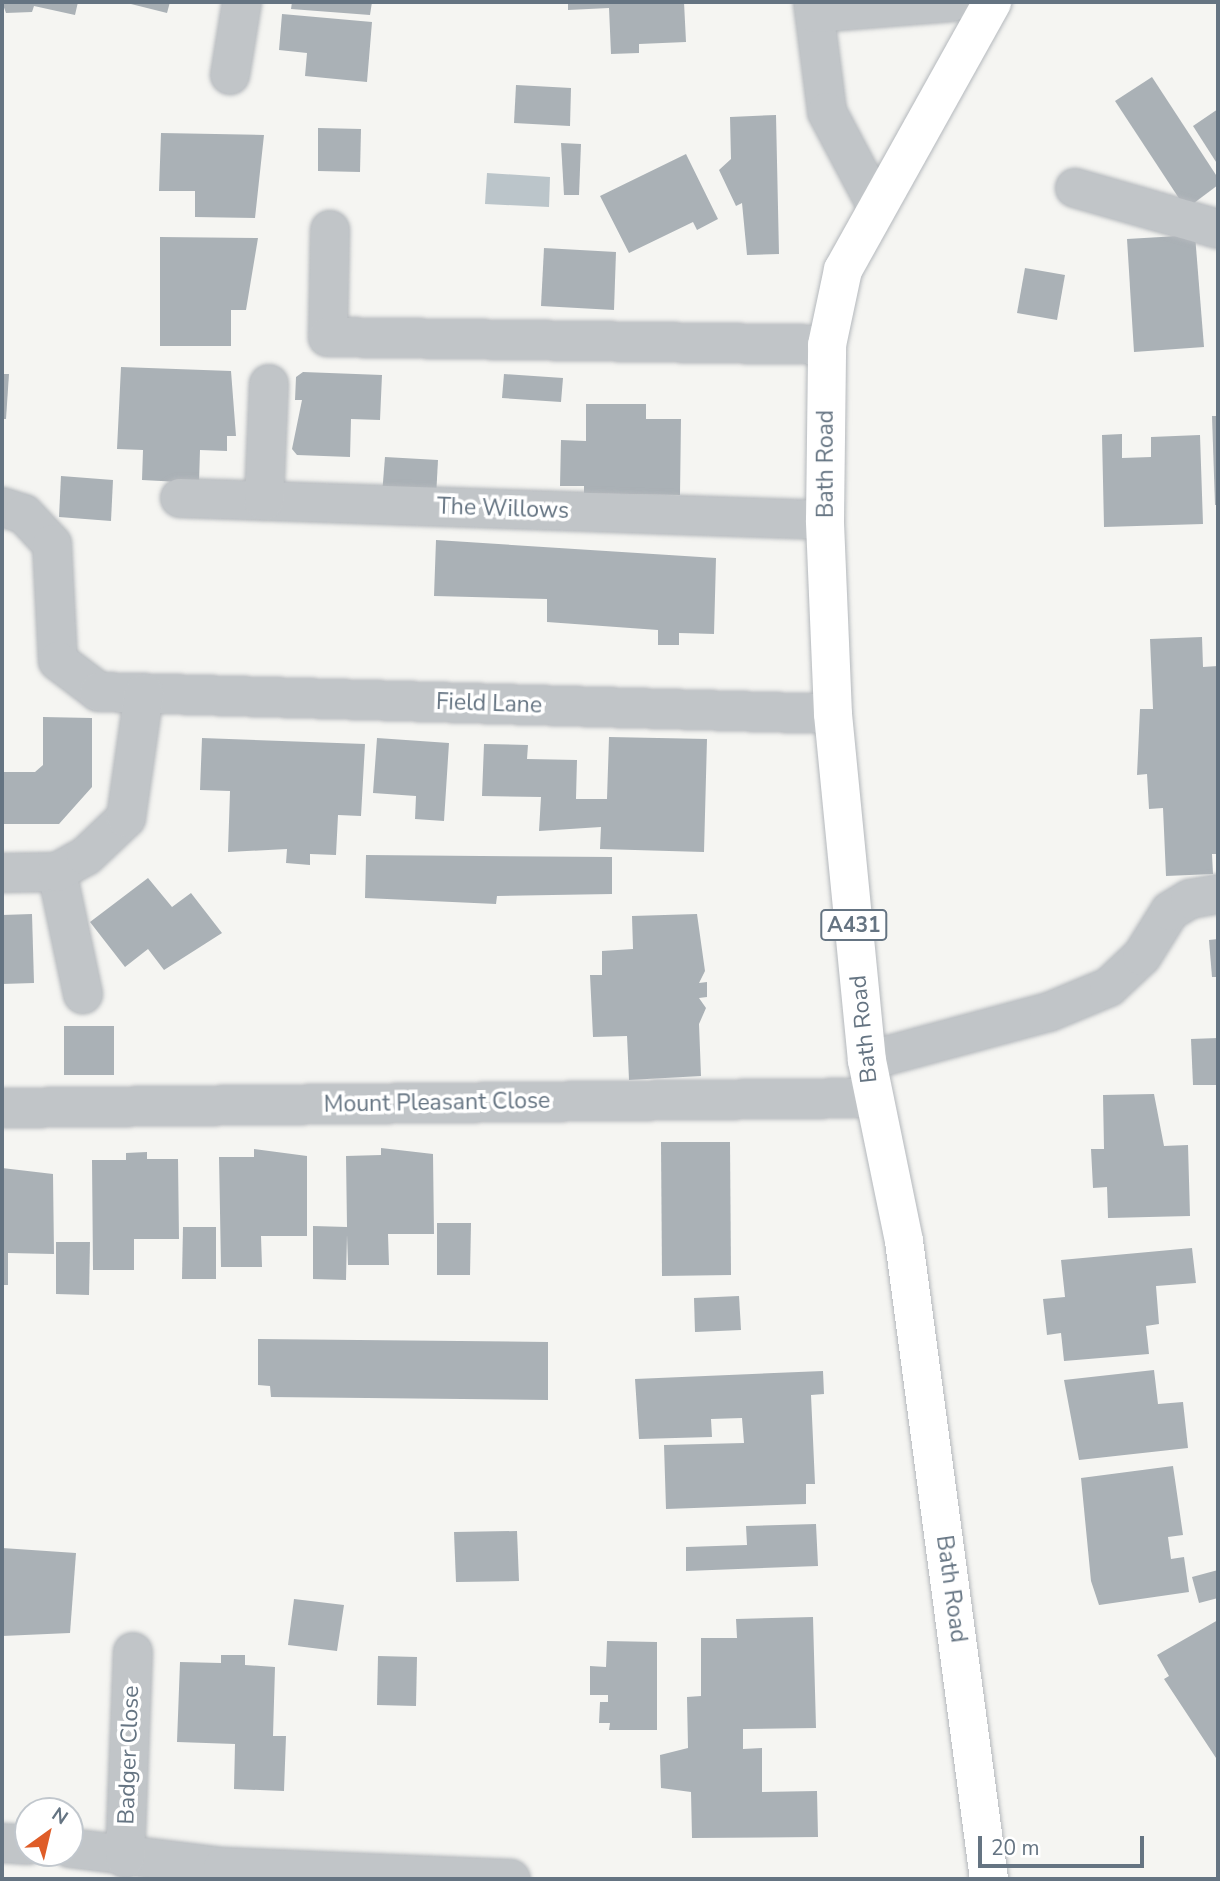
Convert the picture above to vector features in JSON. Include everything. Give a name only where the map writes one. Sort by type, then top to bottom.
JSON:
[{"type":"main road","name":"Bath Road","points":[[989,1879],[904,1241],[869,1080],[833,714],[825,520],[827,345],[843,270],[992,2]]},
{"type":"street","points":[[230,75],[242,2]]},
{"type":"street","points":[[877,207],[827,112],[814,7],[952,2]]},
{"type":"street","points":[[1075,188],[1218,229]]},
{"type":"street","points":[[330,230],[328,337],[827,345]]},
{"type":"street","points":[[264,501],[270,384]]},
{"type":"street","name":"The Willows","points":[[180,498],[825,520]]},
{"type":"street","name":"Field Lane","points":[[2,507],[24,514],[52,544],[58,661],[99,692],[833,714]]},
{"type":"street","points":[[2,873],[57,872],[86,856],[126,818],[144,693]]},
{"type":"street","points":[[57,872],[83,994]]},
{"type":"street","name":"Mount Pleasant Close","points":[[2,1108],[869,1080],[1109,987],[1142,956],[1170,911],[1218,894]]},
{"type":"street","name":"Badger Close","points":[[125,1858],[133,1652]]},
{"type":"street","points":[[84,1851],[223,1873],[511,1879]]},
{"type":"shaded area","points":[[487,173],[550,177],[549,207],[485,204]]},
{"type":"building","points":[[2,2],[78,2],[75,15],[34,6],[32,12],[6,13]]},
{"type":"building","points":[[123,2],[170,2],[167,13]]},
{"type":"building","points":[[292,2],[372,2],[370,15],[291,9]]},
{"type":"building","points":[[568,2],[684,2],[686,42],[639,44],[639,53],[611,54],[609,8],[568,10]]},
{"type":"building","points":[[282,14],[372,22],[367,82],[305,76],[307,53],[279,50]]},
{"type":"building","points":[[1152,77],[1218,178],[1218,185],[1186,209],[1115,101]]},
{"type":"building","points":[[516,85],[571,88],[570,126],[514,123]]},
{"type":"building","points":[[1218,109],[1218,165],[1193,126]]},
{"type":"building","points":[[776,115],[779,254],[747,255],[742,203],[736,206],[719,170],[731,159],[730,117]]},
{"type":"building","points":[[318,128],[361,129],[360,172],[318,171]]},
{"type":"building","points":[[161,133],[264,135],[255,218],[195,217],[195,191],[159,191]]},
{"type":"building","points":[[561,143],[581,144],[579,195],[564,195]]},
{"type":"building","points":[[686,154],[718,219],[697,230],[693,222],[629,253],[600,196]]},
{"type":"building","points":[[1195,235],[1204,347],[1134,352],[1127,239]]},
{"type":"building","points":[[160,237],[258,238],[246,310],[231,310],[231,346],[160,346]]},
{"type":"building","points":[[544,248],[616,252],[614,310],[541,306]]},
{"type":"building","points":[[1025,268],[1065,275],[1057,320],[1017,313]]},
{"type":"building","points":[[121,367],[231,371],[236,436],[227,436],[227,451],[200,450],[199,483],[142,480],[143,450],[117,449]]},
{"type":"building","points":[[303,372],[382,375],[380,420],[351,419],[350,457],[297,455],[292,449],[302,400],[295,400],[296,377]]},
{"type":"building","points":[[2,374],[9,374],[6,419],[2,419]]},
{"type":"building","points":[[504,374],[563,378],[561,402],[502,398]]},
{"type":"building","points":[[586,404],[646,404],[646,419],[681,419],[680,495],[584,493],[584,486],[560,486],[561,440],[586,441]]},
{"type":"building","points":[[1212,416],[1218,416],[1218,505],[1215,505]]},
{"type":"building","points":[[1122,434],[1122,458],[1151,457],[1151,437],[1200,435],[1203,524],[1104,527],[1102,435]]},
{"type":"building","points":[[385,457],[438,460],[436,497],[382,495]]},
{"type":"building","points":[[61,476],[113,480],[111,521],[59,517]]},
{"type":"building","points":[[436,540],[716,558],[714,634],[679,633],[679,645],[658,645],[658,630],[547,622],[547,599],[434,596]]},
{"type":"building","points":[[1202,637],[1203,667],[1218,666],[1218,854],[1212,854],[1213,874],[1166,876],[1163,808],[1149,809],[1147,774],[1137,775],[1140,709],[1153,709],[1150,639]]},
{"type":"building","points":[[43,717],[92,718],[92,787],[59,824],[4,824],[3,772],[35,772],[43,765]]},
{"type":"building","points":[[609,737],[707,739],[704,852],[600,849],[601,827],[539,831],[541,797],[482,796],[484,744],[528,745],[527,759],[577,760],[576,799],[607,799]]},
{"type":"building","points":[[202,738],[365,744],[361,816],[338,815],[336,855],[310,854],[310,865],[286,863],[287,849],[228,852],[230,791],[200,790]]},
{"type":"building","points":[[377,738],[449,743],[444,821],[415,819],[416,796],[373,793]]},
{"type":"building","points":[[366,855],[612,857],[612,894],[497,896],[496,904],[365,898]]},
{"type":"building","points":[[148,878],[172,907],[191,893],[222,933],[164,970],[148,949],[125,967],[90,922]]},
{"type":"building","points":[[32,914],[34,983],[2,984],[2,915]]},
{"type":"building","points":[[697,914],[705,971],[699,983],[707,982],[707,997],[699,998],[706,1008],[699,1024],[701,1076],[629,1080],[627,1036],[593,1037],[590,975],[602,975],[602,951],[633,949],[632,916]]},
{"type":"building","points":[[1218,939],[1218,977],[1212,977],[1209,940]]},
{"type":"building","points":[[64,1026],[114,1026],[114,1075],[64,1075]]},
{"type":"building","points":[[1218,1038],[1218,1085],[1193,1085],[1191,1039]]},
{"type":"building","points":[[1154,1094],[1164,1146],[1188,1145],[1190,1216],[1108,1218],[1107,1187],[1093,1188],[1091,1149],[1104,1149],[1103,1095]]},
{"type":"building","points":[[661,1142],[730,1142],[731,1275],[662,1276]]},
{"type":"building","points":[[381,1148],[433,1154],[434,1234],[388,1234],[389,1265],[348,1265],[347,1235],[346,1280],[313,1279],[313,1226],[347,1227],[346,1156],[381,1155]]},
{"type":"building","points":[[254,1149],[307,1156],[307,1236],[261,1236],[262,1267],[221,1267],[219,1157],[254,1157]]},
{"type":"building","points":[[147,1152],[147,1159],[178,1159],[179,1239],[134,1239],[134,1270],[93,1270],[92,1160],[126,1160],[126,1153]]},
{"type":"building","points":[[2,1168],[53,1174],[54,1254],[8,1253],[8,1285],[2,1285]]},
{"type":"building","points":[[437,1223],[471,1223],[470,1275],[437,1275]]},
{"type":"building","points":[[183,1227],[216,1227],[216,1279],[182,1279]]},
{"type":"building","points":[[56,1242],[90,1242],[89,1295],[56,1294]]},
{"type":"building","points":[[1192,1248],[1196,1283],[1156,1286],[1159,1324],[1146,1326],[1149,1354],[1064,1361],[1061,1333],[1047,1335],[1043,1299],[1065,1297],[1061,1260]]},
{"type":"building","points":[[739,1296],[741,1330],[695,1332],[694,1298]]},
{"type":"building","points":[[258,1339],[548,1342],[548,1400],[271,1397],[270,1386],[258,1385]]},
{"type":"building","points":[[1154,1370],[1158,1404],[1183,1402],[1188,1448],[1079,1460],[1064,1380]]},
{"type":"building","points":[[823,1371],[824,1394],[811,1395],[815,1484],[806,1484],[806,1504],[666,1509],[664,1445],[744,1443],[742,1418],[711,1419],[712,1437],[639,1439],[635,1379]]},
{"type":"building","points":[[1173,1466],[1183,1535],[1168,1537],[1171,1559],[1184,1557],[1189,1592],[1099,1605],[1091,1581],[1081,1478]]},
{"type":"building","points":[[816,1524],[818,1566],[686,1571],[686,1547],[747,1545],[746,1526]]},
{"type":"building","points":[[517,1531],[519,1581],[456,1582],[454,1532]]},
{"type":"building","points":[[2,1548],[76,1553],[70,1633],[2,1636]]},
{"type":"building","points":[[1218,1570],[1218,1598],[1199,1603],[1192,1577]]},
{"type":"building","points":[[294,1599],[344,1605],[337,1651],[288,1645]]},
{"type":"building","points":[[813,1617],[816,1728],[743,1729],[743,1749],[762,1748],[762,1792],[817,1791],[818,1837],[692,1838],[691,1792],[661,1788],[660,1755],[688,1748],[687,1697],[701,1696],[701,1638],[737,1638],[736,1619]]},
{"type":"building","points":[[1218,1620],[1218,1761],[1164,1679],[1169,1676],[1157,1655]]},
{"type":"building","points":[[607,1641],[657,1642],[657,1730],[609,1730],[610,1723],[599,1723],[600,1702],[608,1702],[608,1695],[590,1695],[590,1666],[606,1667]]},
{"type":"building","points":[[221,1655],[245,1655],[245,1665],[275,1667],[273,1736],[286,1736],[284,1791],[234,1789],[235,1744],[177,1742],[180,1662],[221,1663]]},
{"type":"building","points":[[378,1656],[417,1657],[416,1706],[377,1705]]}]
